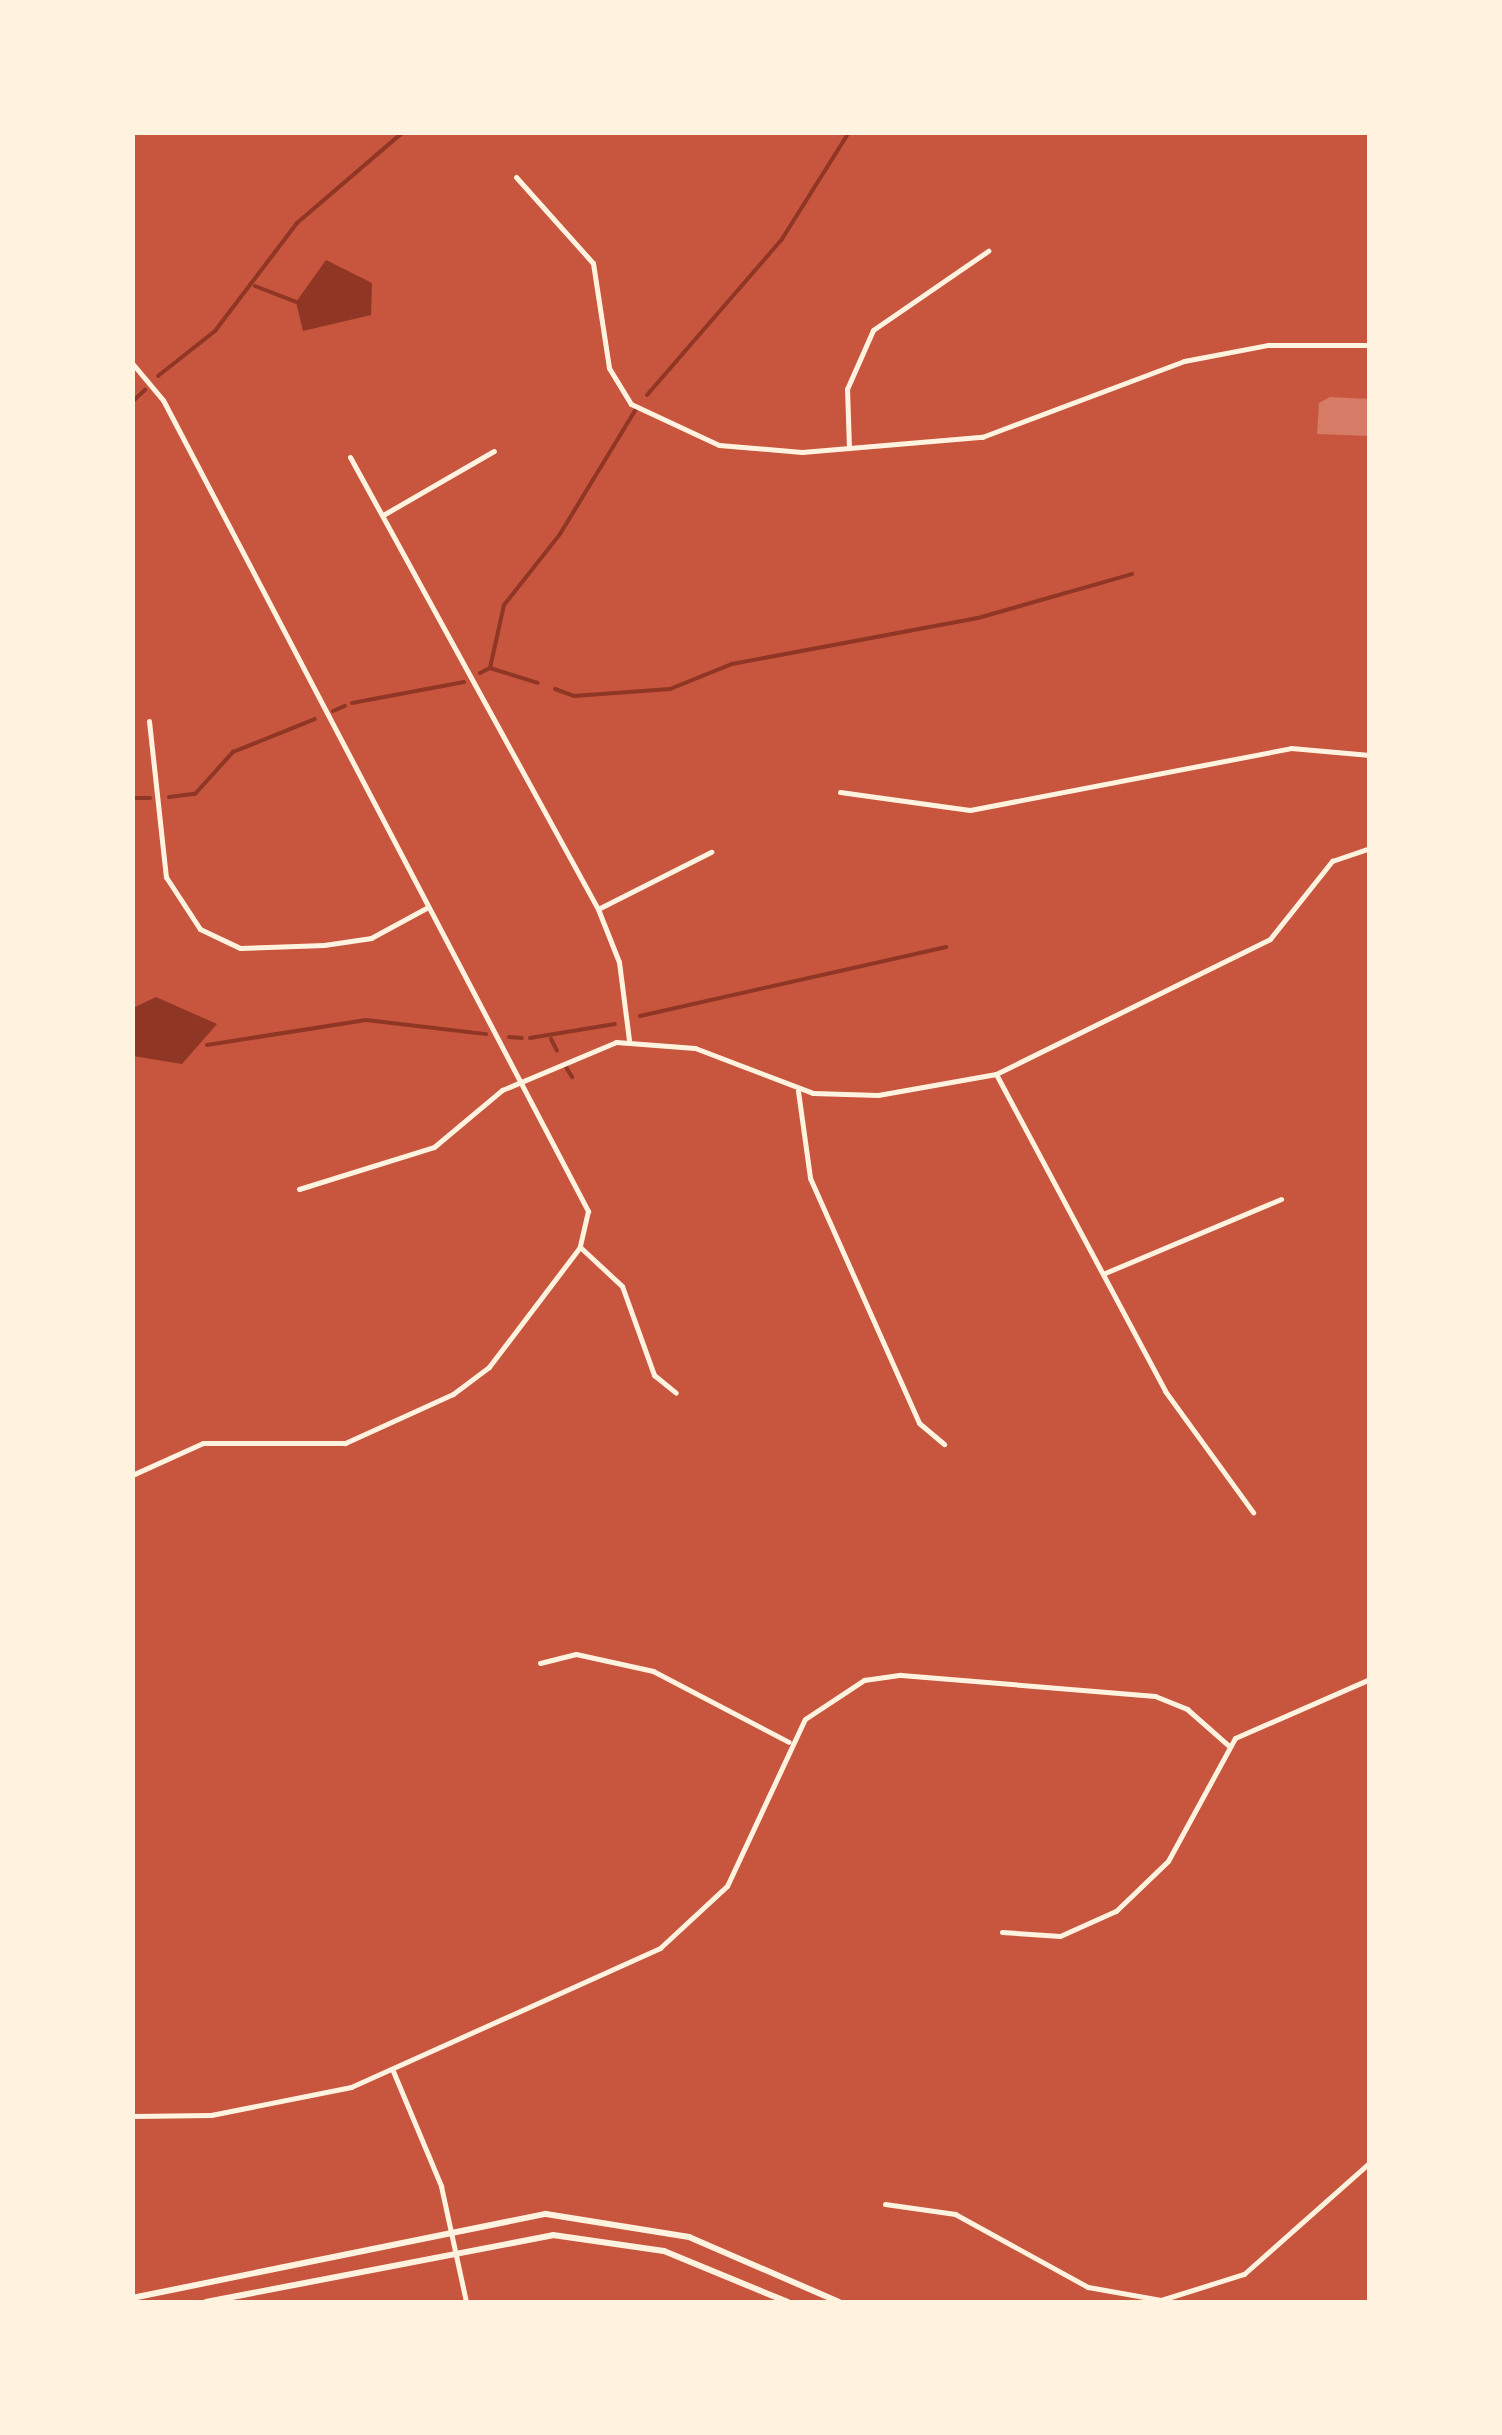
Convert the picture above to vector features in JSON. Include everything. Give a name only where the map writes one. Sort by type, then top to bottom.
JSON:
[{"type":"main road","points":[[132,2298],[452,2227],[546,2214],[630,2222],[840,2302]]},
{"type":"main road","points":[[206,2302],[456,2247],[530,2236],[606,2238],[687,2258],[788,2302]]},
{"type":"street","points":[[516,177],[593,263],[609,368],[631,404],[719,445],[849,448],[1031,426],[1215,354],[1370,345]]},
{"type":"street","points":[[849,448],[846,400],[860,349],[890,313],[988,252]]},
{"type":"street","points":[[132,364],[163,400],[428,907],[523,1078],[588,1210],[580,1248],[489,1367],[453,1394],[345,1443],[204,1443],[132,1475]]},
{"type":"street","points":[[383,514],[494,450]]},
{"type":"street","points":[[350,457],[598,909],[618,962],[629,1040]]},
{"type":"street","points":[[149,721],[166,877],[200,929],[240,948],[324,945],[371,938],[428,907]]},
{"type":"street","points":[[840,792],[970,810],[1291,748],[1370,755]]},
{"type":"street","points":[[298,1189],[439,1144],[476,1106],[523,1078],[629,1040],[695,1048],[798,1091],[878,1096],[996,1074],[1270,939],[1332,860],[1370,848]]},
{"type":"street","points":[[598,909],[710,852]]},
{"type":"street","points":[[996,1074],[1165,1391],[1254,1512]]},
{"type":"street","points":[[798,1091],[810,1178],[920,1422],[944,1444]]},
{"type":"street","points":[[1104,1274],[1281,1199]]},
{"type":"street","points":[[580,1248],[622,1286],[654,1374],[676,1393]]},
{"type":"street","points":[[540,1663],[576,1654],[653,1672],[789,1742]]},
{"type":"street","points":[[132,2116],[240,2111],[394,2070],[690,1928],[739,1864],[789,1742],[833,1694],[901,1675],[1155,1696],[1187,1709],[1228,1745]]},
{"type":"street","points":[[1002,1932],[1060,1936],[1136,1897],[1181,1841],[1228,1745],[1266,1718],[1370,1679]]},
{"type":"street","points":[[394,2070],[452,2227],[466,2302]]},
{"type":"street","points":[[885,2204],[956,2214],[1088,2286],[1160,2300],[1244,2274],[1370,2162]]},
{"type":"shaded area","points":[[326,260],[372,283],[371,315],[303,331],[296,302]]},
{"type":"shaded area","points":[[156,997],[217,1024],[182,1064],[133,1056],[133,1008]]},
{"type":"building","points":[[1330,397],[1370,399],[1370,436],[1317,434],[1319,403]]},
{"type":"waterway","points":[[158,376],[215,331],[297,223],[403,132]]},
{"type":"waterway","points":[[647,395],[782,239],[849,132]]},
{"type":"waterway","points":[[255,286],[296,302]]},
{"type":"waterway","points":[[132,402],[145,390]]},
{"type":"waterway","points":[[490,668],[504,605],[560,534],[636,409]]},
{"type":"waterway","points":[[555,689],[574,696],[670,689],[732,664],[978,618],[1132,574]]},
{"type":"waterway","points":[[490,668],[538,683]]},
{"type":"waterway","points":[[480,673],[490,668]]},
{"type":"waterway","points":[[352,703],[464,682]]},
{"type":"waterway","points":[[333,711],[345,706]]},
{"type":"waterway","points":[[169,797],[195,794],[233,752],[315,719]]},
{"type":"waterway","points":[[132,798],[150,798]]},
{"type":"waterway","points":[[640,1016],[946,947]]},
{"type":"waterway","points":[[207,1045],[366,1020],[486,1034]]},
{"type":"waterway","points":[[530,1038],[615,1024]]},
{"type":"waterway","points":[[509,1037],[522,1038]]},
{"type":"waterway","points":[[551,1039],[557,1051]]},
{"type":"waterway","points":[[566,1067],[572,1077]]}]
